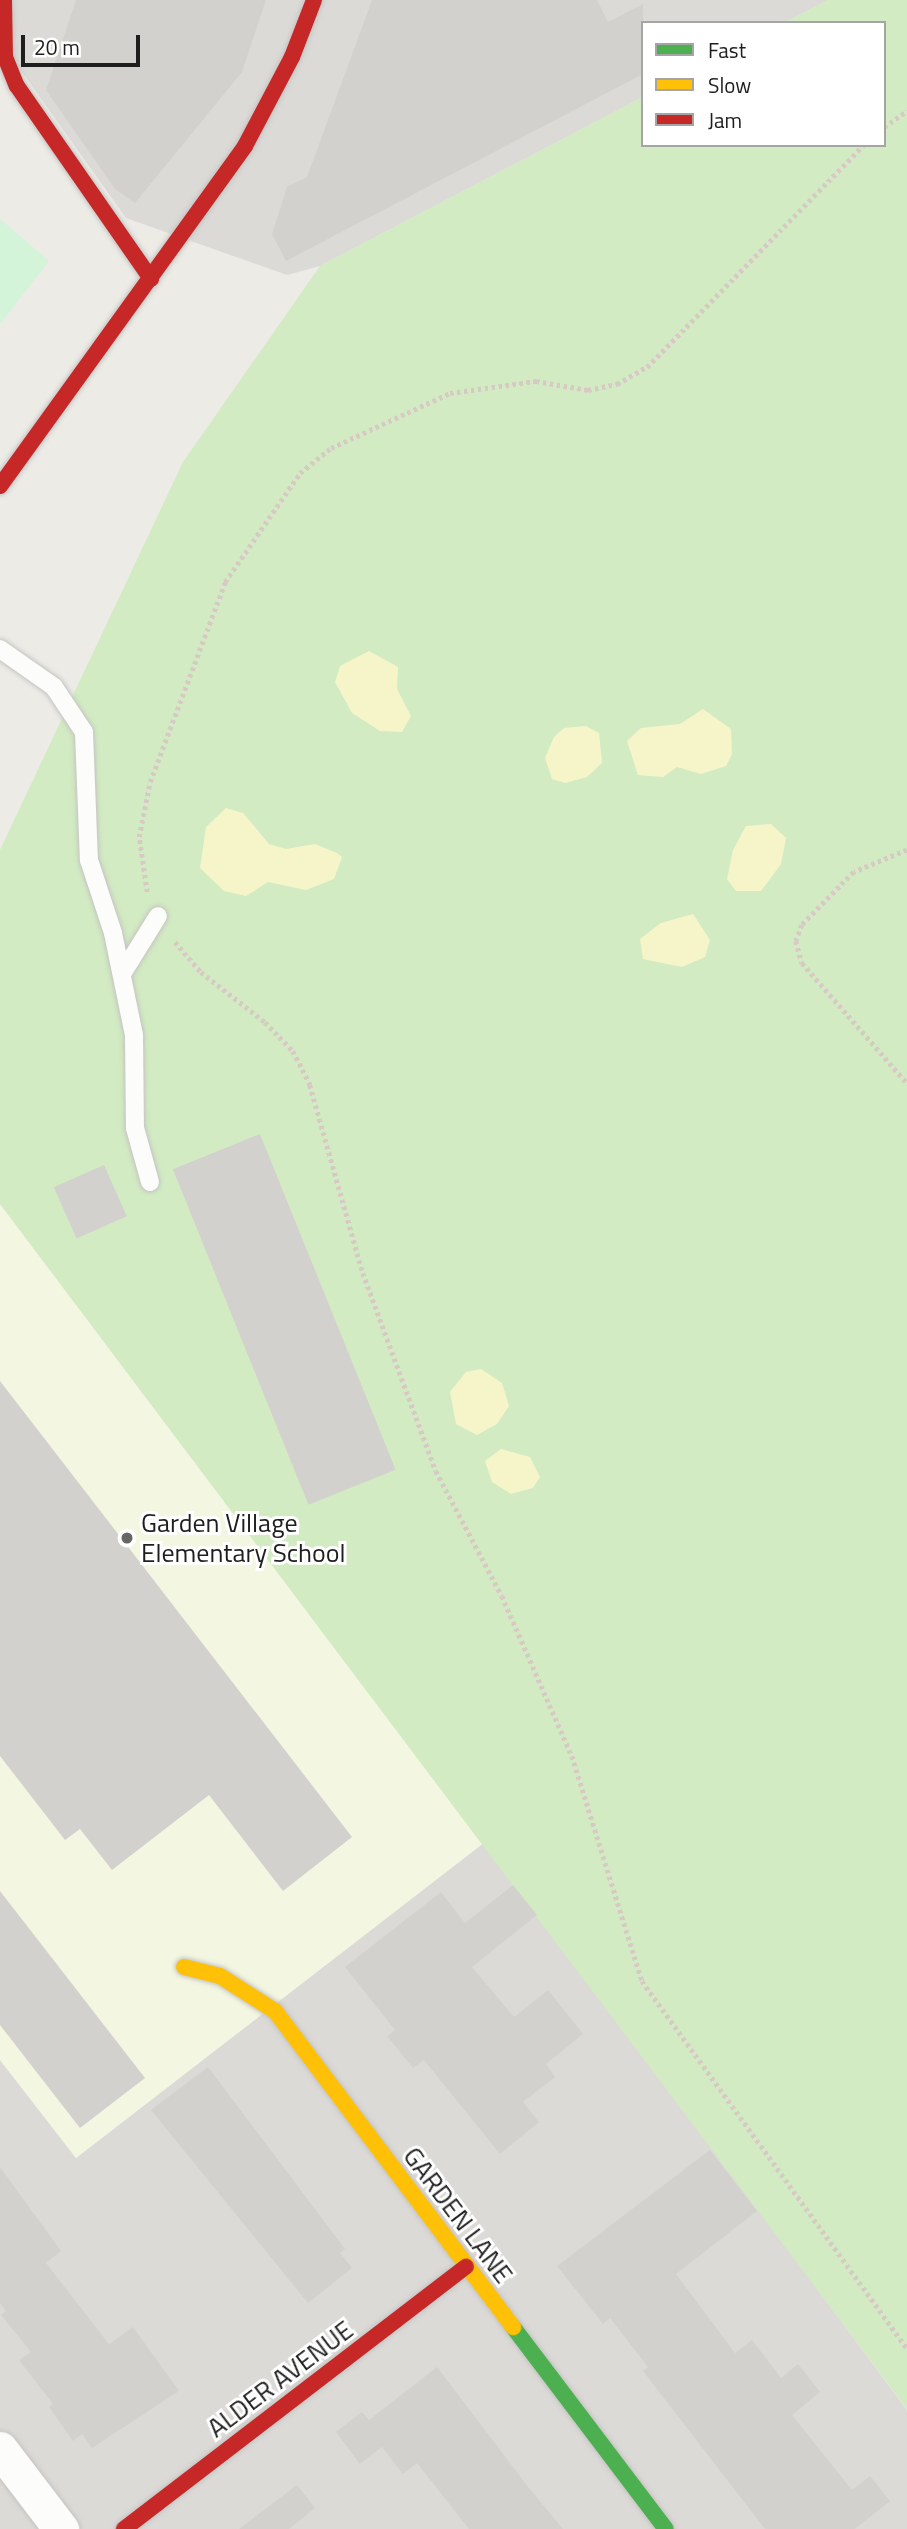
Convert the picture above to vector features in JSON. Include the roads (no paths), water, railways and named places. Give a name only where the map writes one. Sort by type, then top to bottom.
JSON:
[{"type":"street","points":[[4,0],[5,57],[17,86],[151,279]]},
{"type":"street","points":[[0,486],[151,279],[264,113],[314,0]]},
{"type":"street","name":"GARDEN LANE","points":[[184,1967],[220,1976],[275,2011],[666,2529]]},
{"type":"street","name":"ALDER AVENUE","points":[[124,2529],[466,2267]]},
{"type":"street","points":[[0,2449],[61,2529]]},
{"type":"lane","points":[[0,649],[54,687],[84,732],[89,860],[122,974],[134,1035],[135,1128],[150,1182]]},
{"type":"lane","points":[[122,974],[158,916]]},
{"type":"place","name":"Garden Village Elementary School","points":[[127,1538]]}]
